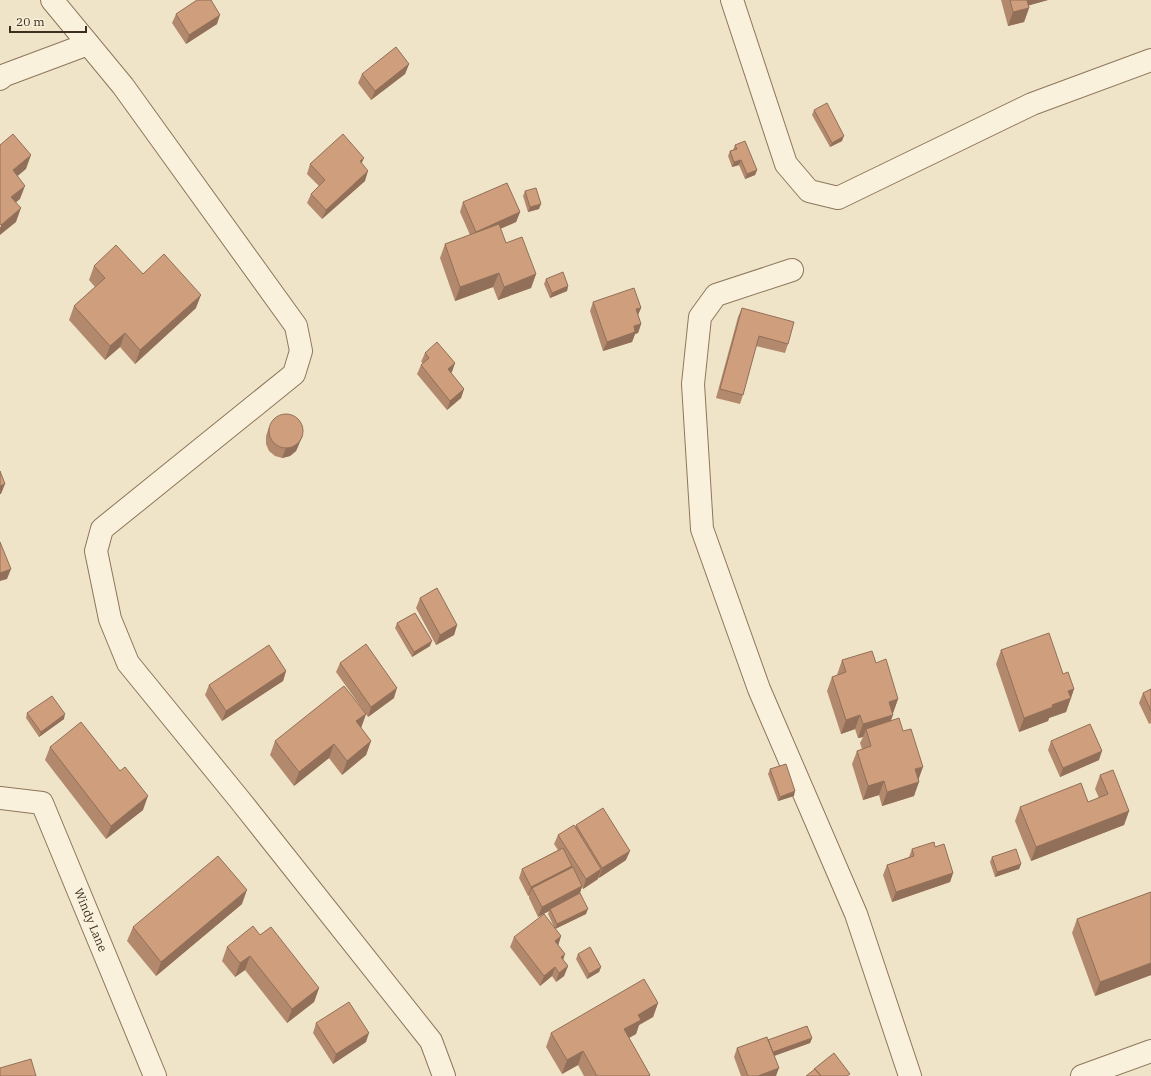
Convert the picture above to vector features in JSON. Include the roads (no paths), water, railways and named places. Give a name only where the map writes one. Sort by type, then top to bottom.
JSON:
[{"type":"street","points":[[52,0],[123,86],[296,326],[301,350],[294,374],[102,529],[96,551],[110,619],[128,663],[244,805],[431,1041],[444,1076]]},
{"type":"street","points":[[732,0],[786,164],[809,190],[838,198],[1032,104],[1151,60]]},
{"type":"street","points":[[0,79],[5,75],[88,44]]},
{"type":"street","points":[[792,270],[716,295],[700,317],[694,384],[702,529],[759,689],[856,914],[910,1076]]},
{"type":"street","name":"Windy Lane","points":[[0,798],[42,803],[155,1076]]},
{"type":"street","points":[[1082,1076],[1151,1051]]}]
